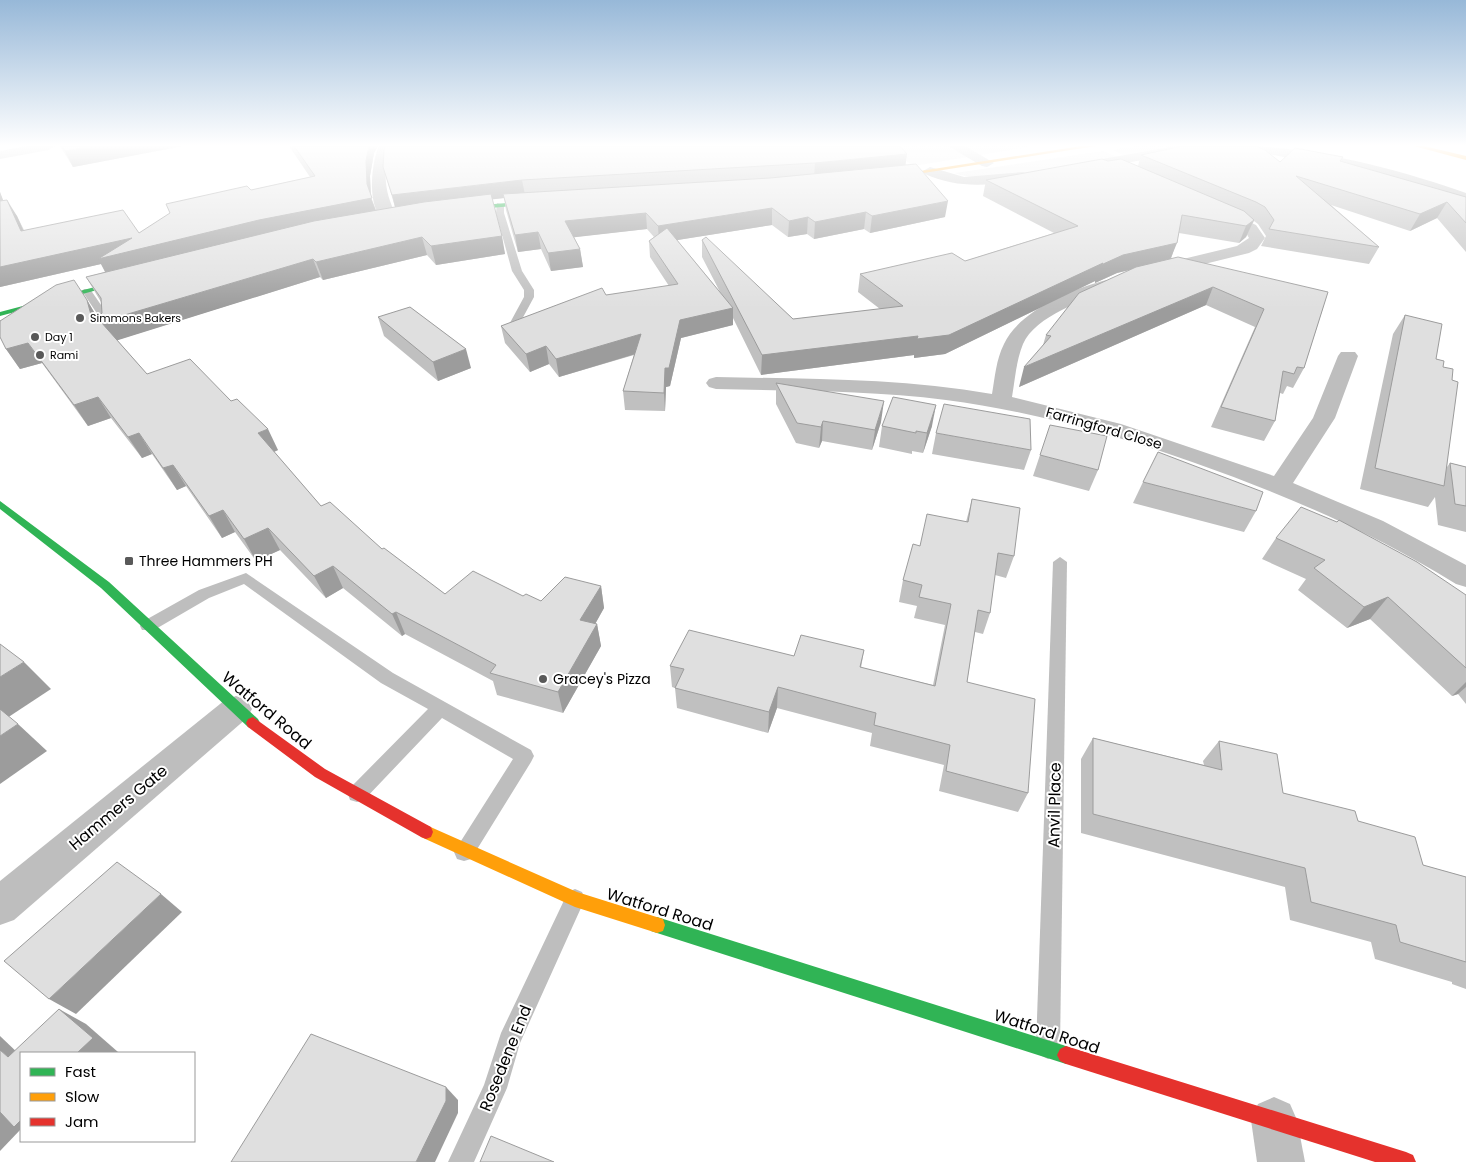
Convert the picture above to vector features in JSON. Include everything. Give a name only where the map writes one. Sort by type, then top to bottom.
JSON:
[{"type":"main road","points":[[445,211],[560,201]]},
{"type":"main road","points":[[0,314],[137,278]]},
{"type":"main road","name":"Watford Road","points":[[0,504],[105,585],[236,709],[286,750],[358,794],[464,852],[575,899],[1048,1048],[1277,1141],[1406,1162]]},
{"type":"street","points":[[382,200],[383,206],[390,218]]},
{"type":"street","points":[[1142,274],[1243,250],[1257,238],[1251,228],[1200,204]]},
{"type":"street","points":[[1001,401],[1012,348],[1024,327],[1077,298],[1123,279]]},
{"type":"street","points":[[1280,485],[1324,418],[1348,356]]},
{"type":"street","name":"Farringford Close","points":[[716,383],[876,388],[943,393],[1001,401],[1107,426],[1280,485],[1378,528],[1466,576]]},
{"type":"street","name":"Hammers Gate","points":[[0,906],[236,709]]},
{"type":"lane","points":[[500,205],[500,213],[517,271],[529,290],[529,297],[509,334]]},
{"type":"lane","points":[[87,291],[105,318],[108,331]]},
{"type":"lane","name":"Anvil Place","points":[[1048,1048],[1060,562]]},
{"type":"lane","points":[[148,626],[204,594],[246,578],[387,678],[524,756],[464,852]]},
{"type":"lane","points":[[358,794],[440,708]]},
{"type":"lane","name":"Rosedene End","points":[[461,1162],[495,1088],[509,1041],[575,899]]},
{"type":"building","points":[[7,200],[21,231],[123,210],[139,233],[170,213],[166,204],[183,200],[361,200],[259,220],[98,259],[132,238],[0,267],[0,201]]},
{"type":"building","points":[[493,200],[502,236],[431,246],[422,237],[316,262],[313,259],[101,322],[147,374],[190,359],[231,401],[237,399],[268,429],[258,433],[321,506],[330,502],[382,549],[384,548],[445,594],[473,571],[523,596],[526,594],[541,601],[565,577],[601,586],[580,620],[597,624],[558,692],[490,673],[496,665],[396,612],[392,614],[333,566],[314,576],[268,528],[244,539],[223,510],[209,516],[173,465],[163,468],[139,433],[128,437],[98,397],[74,405],[28,343],[6,349],[0,337],[0,321],[56,285],[74,280],[87,300],[91,315],[100,315],[102,313],[101,298],[86,277],[314,221],[424,202]]},
{"type":"building","points":[[505,200],[948,201],[872,216],[866,212],[815,222],[808,217],[789,221],[772,208],[658,226],[646,213],[565,221],[580,249],[548,253],[538,232],[515,235]]},
{"type":"building","points":[[1026,200],[1219,200],[1244,211],[1254,220],[1246,226],[1182,215],[1177,243],[1123,255],[1101,265],[1103,263],[949,335],[917,339],[918,336],[762,355],[702,240],[706,237],[793,319],[903,306],[860,274],[952,253],[965,261],[1078,226]]},
{"type":"building","points":[[1252,200],[1324,200],[1379,247],[1269,229],[1274,220],[1265,207]]},
{"type":"building","points":[[1375,200],[1466,200],[1466,223],[1447,202],[1420,214]]},
{"type":"building","points":[[667,228],[733,308],[680,320],[669,368],[665,368],[664,393],[623,391],[641,334],[556,359],[546,346],[526,354],[501,326],[602,288],[606,295],[678,284],[649,241]]},
{"type":"building","points":[[1178,257],[1328,292],[1304,368],[1297,367],[1294,374],[1283,371],[1275,421],[1221,407],[1264,309],[1213,287],[1024,367],[1051,336],[1046,335],[1079,293],[1136,267]]},
{"type":"building","points":[[410,307],[466,349],[433,362],[378,317]]},
{"type":"building","points":[[1405,315],[1442,324],[1436,359],[1444,361],[1443,367],[1453,369],[1452,380],[1458,382],[1444,486],[1375,468]]},
{"type":"building","points":[[776,383],[884,401],[875,430],[823,421],[821,427],[797,423]]},
{"type":"building","points":[[893,397],[936,405],[927,433],[916,431],[916,433],[882,426]]},
{"type":"building","points":[[944,404],[1030,419],[1031,450],[936,433]]},
{"type":"building","points":[[1050,425],[1107,436],[1098,470],[1040,455]]},
{"type":"building","points":[[1158,452],[1263,492],[1256,511],[1143,482]]},
{"type":"building","points":[[1450,463],[1466,467],[1466,506],[1455,504]]},
{"type":"building","points":[[972,499],[1020,508],[1014,556],[998,553],[990,613],[978,610],[967,682],[1035,699],[1028,793],[946,771],[950,745],[874,725],[876,713],[778,687],[769,712],[675,688],[684,669],[670,666],[689,630],[794,656],[801,635],[864,650],[860,667],[935,686],[951,604],[919,597],[922,585],[903,580],[913,544],[920,546],[927,514],[968,522]]},
{"type":"building","points":[[1301,507],[1337,522],[1339,520],[1417,562],[1466,595],[1466,668],[1388,597],[1364,607],[1314,568],[1325,560],[1276,538]]},
{"type":"building","points":[[0,644],[24,662],[0,677]]},
{"type":"building","points":[[0,709],[18,724],[0,736]]},
{"type":"building","points":[[1093,738],[1222,770],[1219,741],[1277,754],[1283,793],[1355,811],[1358,821],[1415,837],[1423,865],[1466,877],[1466,962],[1400,942],[1396,925],[1311,902],[1305,868],[1093,814]]},
{"type":"building","points":[[117,862],[161,894],[49,999],[4,961]]},
{"type":"building","points":[[59,1009],[93,1038],[78,1052],[20,1052],[20,1121],[14,1127],[0,1112],[0,1050],[8,1057]]},
{"type":"building","points":[[311,1034],[446,1087],[446,1101],[416,1162],[231,1162]]},
{"type":"building","points":[[491,1136],[554,1162],[480,1162]]},
{"type":"traffic: fast","points":[[457,209],[543,202]]},
{"type":"traffic: fast","points":[[0,314],[129,280]]},
{"type":"traffic: fast","points":[[0,504],[105,585],[253,723]]},
{"type":"traffic: fast","points":[[657,925],[1066,1055]]},
{"type":"traffic: slow","points":[[426,832],[575,899],[657,925]]},
{"type":"traffic: jam","points":[[253,723],[320,773],[426,832]]},
{"type":"traffic: jam","points":[[1066,1055],[1406,1162]]},
{"type":"place","name":"Simmons Bakers","points":[[80,318]]},
{"type":"place","name":"Day 1","points":[[35,337]]},
{"type":"place","name":"Rami","points":[[40,355]]},
{"type":"place","name":"Three Hammers PH","points":[[129,561]]},
{"type":"place","name":"Gracey's Pizza","points":[[543,679]]}]
